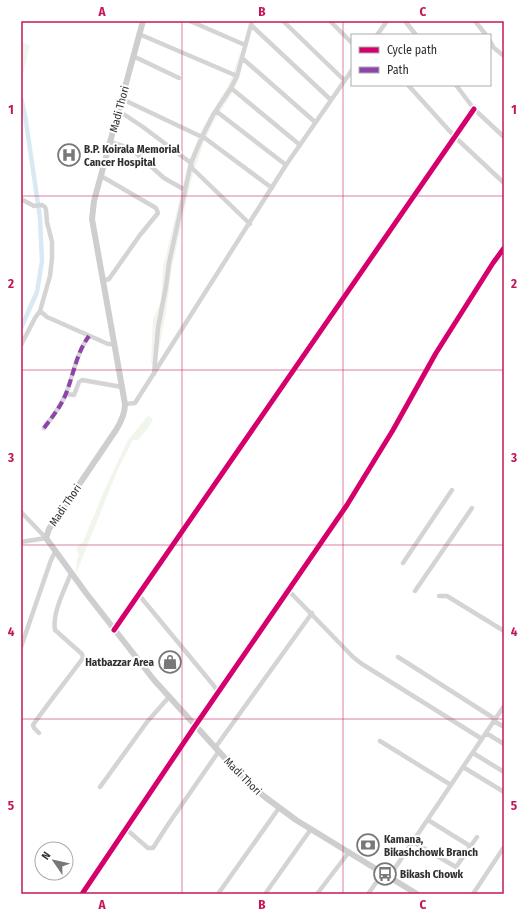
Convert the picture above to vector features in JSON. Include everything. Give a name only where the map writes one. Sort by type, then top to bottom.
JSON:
[{"type":"main road","name":"Madi Thori","points":[[143,21],[94,201],[92,220],[125,404],[124,415],[116,430],[54,520],[46,538],[114,630],[169,697],[250,784],[279,808],[389,878],[417,894]]},
{"type":"street","points":[[190,21],[245,45]]},
{"type":"street","points":[[283,21],[344,80]]},
{"type":"street","points":[[330,21],[351,42]]},
{"type":"street","points":[[378,34],[387,21]]},
{"type":"street","points":[[405,21],[415,34]]},
{"type":"street","points":[[475,21],[485,34]]},
{"type":"street","points":[[153,375],[158,328],[169,263],[190,163],[202,136],[237,76],[251,23],[331,100]]},
{"type":"street","points":[[139,34],[237,76]]},
{"type":"street","points":[[491,43],[494,48],[504,56]]},
{"type":"street","points":[[133,56],[179,78]]},
{"type":"street","points":[[242,58],[315,122]]},
{"type":"street","points":[[125,404],[135,403],[286,166],[351,71]]},
{"type":"street","points":[[409,86],[455,137],[504,183]]},
{"type":"street","points":[[457,86],[474,109],[504,137]]},
{"type":"street","points":[[231,88],[300,145]]},
{"type":"street","points":[[122,99],[202,136],[272,188]]},
{"type":"street","points":[[114,630],[474,109]]},
{"type":"street","points":[[118,111],[143,127],[190,163],[192,168],[250,224]]},
{"type":"street","points":[[216,111],[286,166]]},
{"type":"street","points":[[110,142],[126,147],[136,153],[164,178],[185,190]]},
{"type":"street","points":[[101,176],[156,208],[158,213],[140,235],[109,279],[103,281]]},
{"type":"street","points":[[21,345],[40,311],[50,276],[52,253],[52,242],[45,207],[40,205],[34,206],[24,200]]},
{"type":"street","points":[[82,894],[218,692],[354,495],[393,430],[436,353],[504,248]]},
{"type":"street","points":[[40,311],[47,317],[89,336],[108,344],[115,344]]},
{"type":"street","points":[[44,428],[58,409],[66,394],[81,348],[89,336]]},
{"type":"street","points":[[66,394],[74,395],[79,382],[82,380],[122,387]]},
{"type":"street","points":[[404,563],[452,490]]},
{"type":"street","points":[[414,591],[472,508]]},
{"type":"street","points":[[21,512],[46,538]]},
{"type":"street","points":[[21,542],[46,538]]},
{"type":"street","points":[[21,647],[51,560],[56,552]]},
{"type":"street","points":[[39,733],[33,725],[83,656],[55,630],[54,626],[62,595],[71,573]]},
{"type":"street","points":[[289,590],[353,657],[362,664],[482,739]]},
{"type":"street","points":[[139,595],[218,692]]},
{"type":"street","points":[[439,596],[446,595],[504,631]]},
{"type":"street","points":[[126,829],[148,848],[153,848],[217,750],[312,613]]},
{"type":"street","points":[[398,657],[504,727]]},
{"type":"street","points":[[100,787],[148,722],[169,697]]},
{"type":"street","points":[[389,878],[504,706]]},
{"type":"street","points":[[486,733],[504,744]]},
{"type":"street","points":[[380,741],[451,785]]},
{"type":"street","points":[[473,753],[504,772]]},
{"type":"street","points":[[464,766],[504,792]]},
{"type":"street","points":[[218,894],[279,808]]},
{"type":"street","points":[[428,820],[470,846]]},
{"type":"street","points":[[265,894],[311,829]]},
{"type":"street","points":[[413,842],[456,867],[477,837]]},
{"type":"street","points":[[473,894],[504,847]]},
{"type":"street","points":[[317,894],[349,852]]},
{"type":"street","points":[[368,894],[383,873]]},
{"type":"shaded area","points":[[21,42],[30,45],[21,82]]},
{"type":"shaded area","points":[[246,48],[239,79],[231,95],[214,121],[204,142],[192,177],[172,267],[165,318],[155,368],[151,362],[153,319],[161,301],[163,268],[188,164],[202,129],[230,82],[240,53]]},
{"type":"shaded area","points":[[148,416],[153,419],[138,440],[133,440],[118,469],[76,574],[79,555],[76,548],[83,542],[104,491],[128,440]]},
{"type":"waterway","points":[[21,98],[25,115],[40,218],[42,261],[37,292],[21,328]]},
{"type":"marked path","points":[[44,428],[63,401],[79,355],[89,336]]},
{"type":"cycle path","points":[[114,630],[474,109]]},
{"type":"cycle path","points":[[82,894],[347,505],[393,430],[436,353],[504,248]]},
{"type":"place","name":"B.P. Koirala Memorial Cancer Hospital","points":[[69,155]]},
{"type":"place","name":"Hatbazzar Area","points":[[170,662]]},
{"type":"place","name":"Kamana, Bikashchowk Branch","points":[[368,845]]},
{"type":"place","name":"Bikash Chowk","points":[[385,874]]}]
